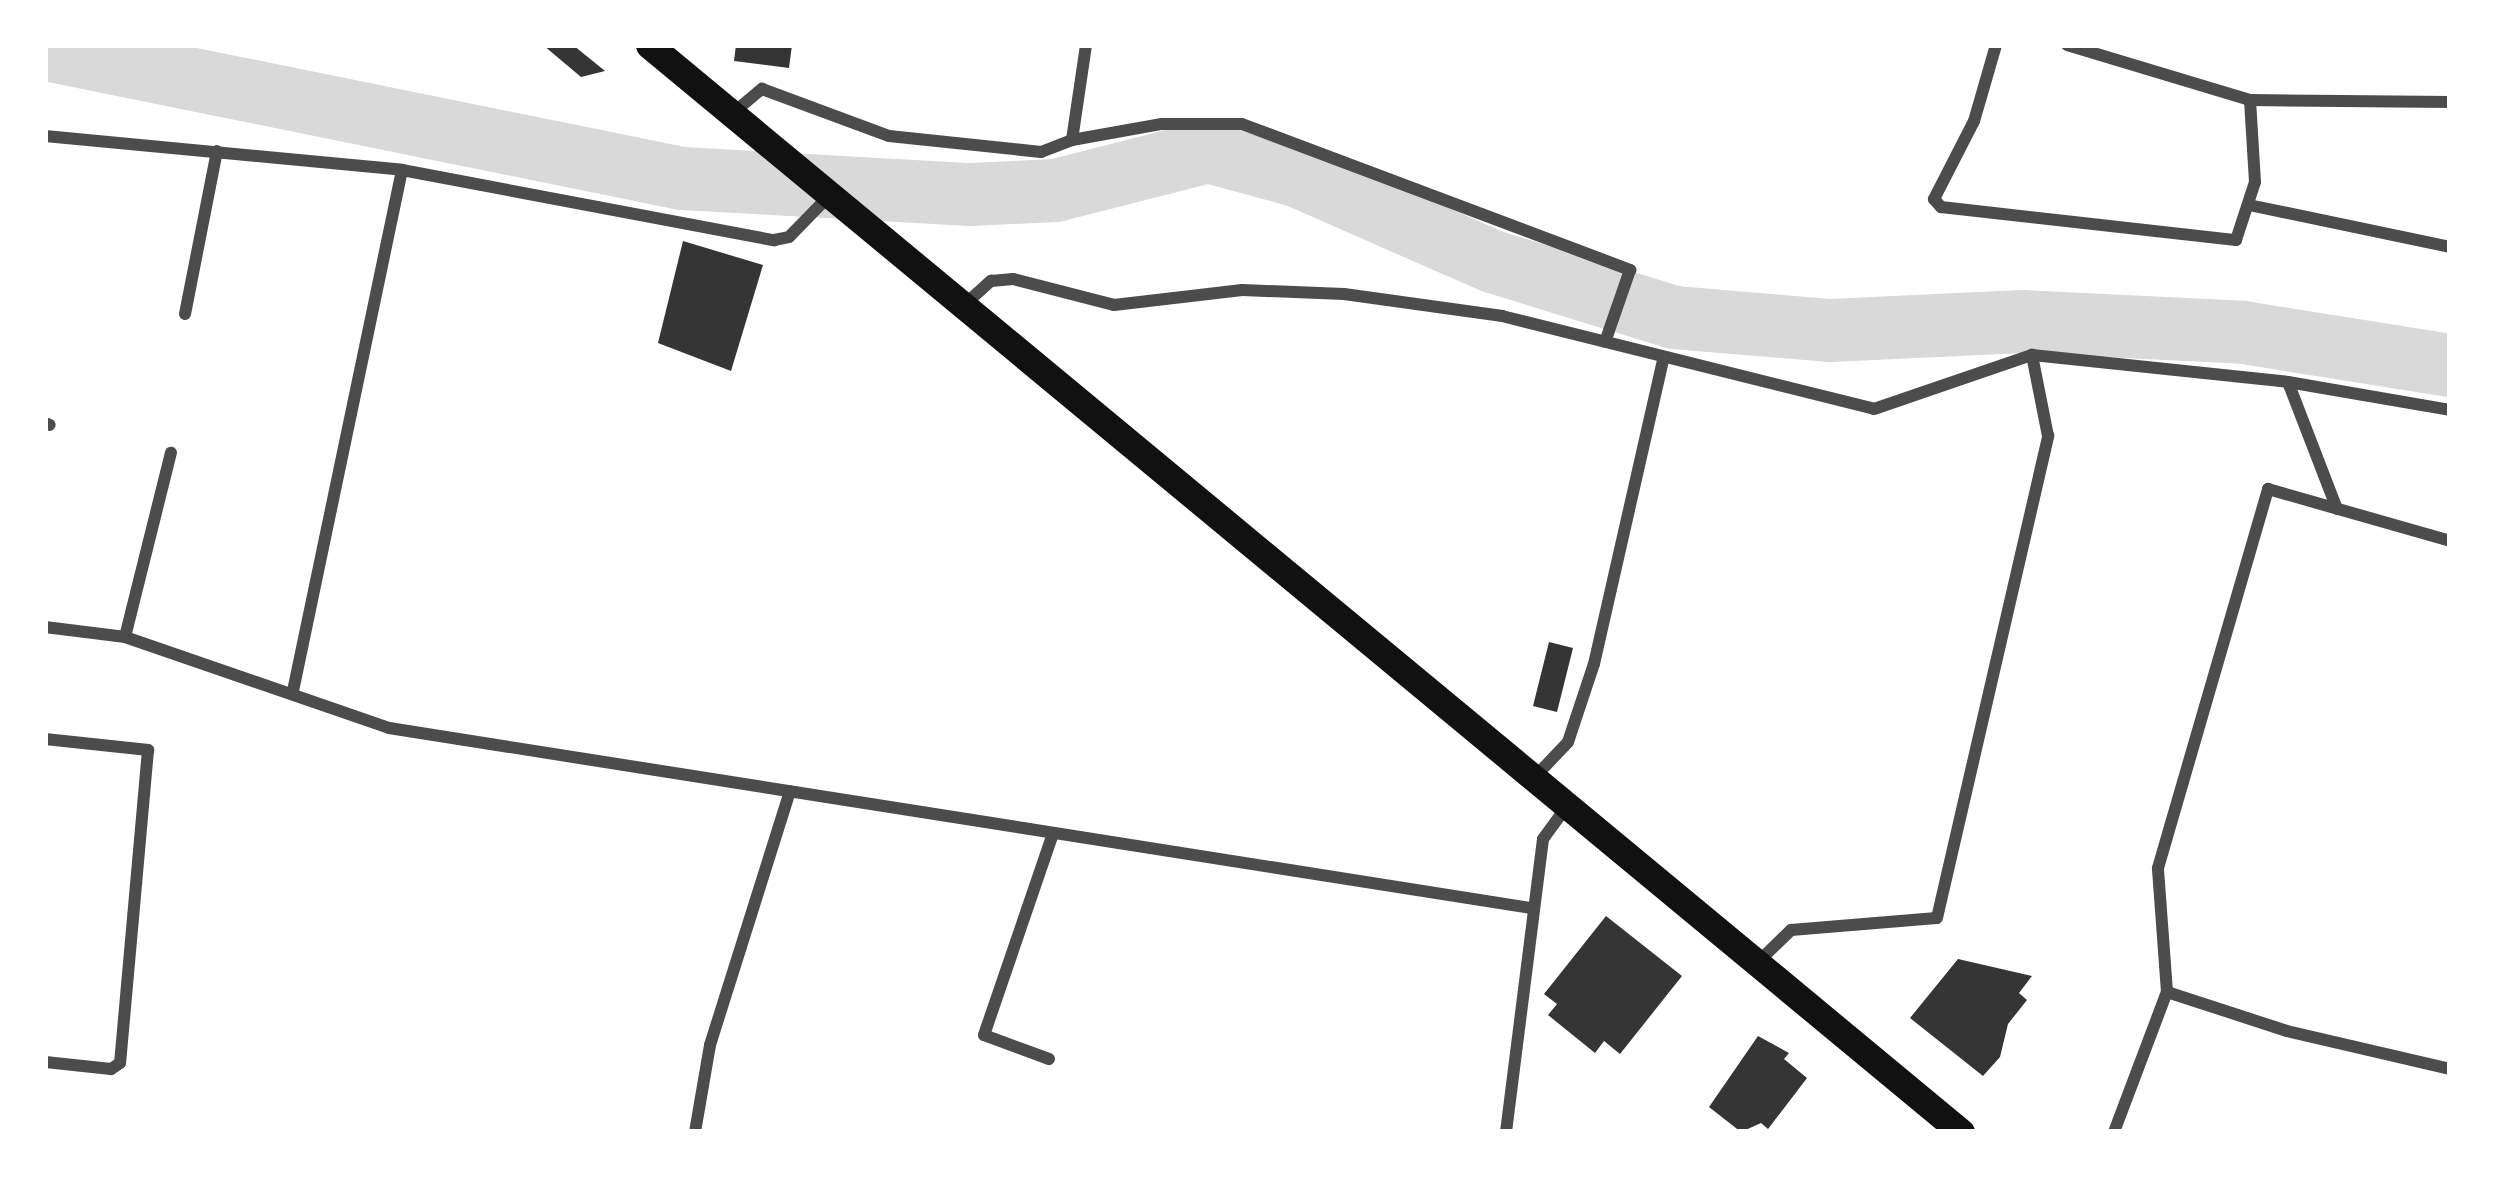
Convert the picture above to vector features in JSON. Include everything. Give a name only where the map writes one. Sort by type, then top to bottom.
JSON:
[{"type":"highway","points":[[649,45],[1961,1132]]},
{"type":"street","points":[[1072,140],[1086,45]]},
{"type":"street","points":[[1996,45],[1975,121],[1934,199],[1941,207],[2236,239],[2249,205],[2250,100]]},
{"type":"street","points":[[2067,45],[2250,100],[2450,102]]},
{"type":"street","points":[[732,114],[762,89],[890,136],[1041,152],[1072,140],[1162,124],[1242,124],[1630,270],[1604,342]]},
{"type":"street","points":[[45,136],[402,170],[774,240],[789,237],[830,194]]},
{"type":"street","points":[[185,314],[217,151]]},
{"type":"street","points":[[293,691],[402,170]]},
{"type":"street","points":[[2249,205],[2450,247]]},
{"type":"street","points":[[963,306],[992,281],[1013,279],[1114,304],[1242,290],[1344,294],[1502,316],[1874,409],[2032,355],[2288,382],[2450,410]]},
{"type":"street","points":[[1756,964],[1791,929],[1937,918],[2048,436],[2032,355]]},
{"type":"street","points":[[1532,780],[1568,742],[1594,664],[1664,358]]},
{"type":"street","points":[[2288,382],[2337,509]]},
{"type":"street","points":[[125,638],[171,453]]},
{"type":"street","points":[[2114,1132],[2167,992],[2158,868],[2268,489],[2450,542]]},
{"type":"street","points":[[45,627],[125,638],[293,691],[389,728],[1531,908]]},
{"type":"street","points":[[45,740],[148,750],[120,1064],[111,1070],[45,1062]]},
{"type":"street","points":[[695,1132],[710,1045],[790,791]]},
{"type":"street","points":[[1506,1132],[1543,839],[1566,807]]},
{"type":"street","points":[[1048,1059],[984,1035],[1053,834]]},
{"type":"street","points":[[2167,992],[2288,1031],[2450,1069]]},
{"type":"building","points":[[543,45],[573,45],[605,71],[581,77]]},
{"type":"building","points":[[736,45],[792,45],[789,68],[734,61]]},
{"type":"building","points":[[683,241],[763,265],[731,371],[658,343]]},
{"type":"building","points":[[1549,642],[1573,648],[1557,712],[1533,706]]},
{"type":"building","points":[[1606,916],[1682,976],[1620,1054],[1604,1041],[1595,1053],[1548,1015],[1557,1004],[1544,994]]},
{"type":"building","points":[[1958,959],[2032,976],[2019,993],[2027,1000],[2008,1024],[2000,1057],[1983,1076],[1910,1018]]},
{"type":"building","points":[[1758,1036],[1789,1053],[1784,1059],[1807,1078],[1768,1129],[1761,1123],[1741,1132],[1709,1107]]},
{"type":"waterway","points":[[45,49],[682,178],[971,194],[1055,190],[1208,151],[1296,175],[1492,261],[1674,317],[1830,330],[2022,321],[2243,332],[2450,365]]}]
